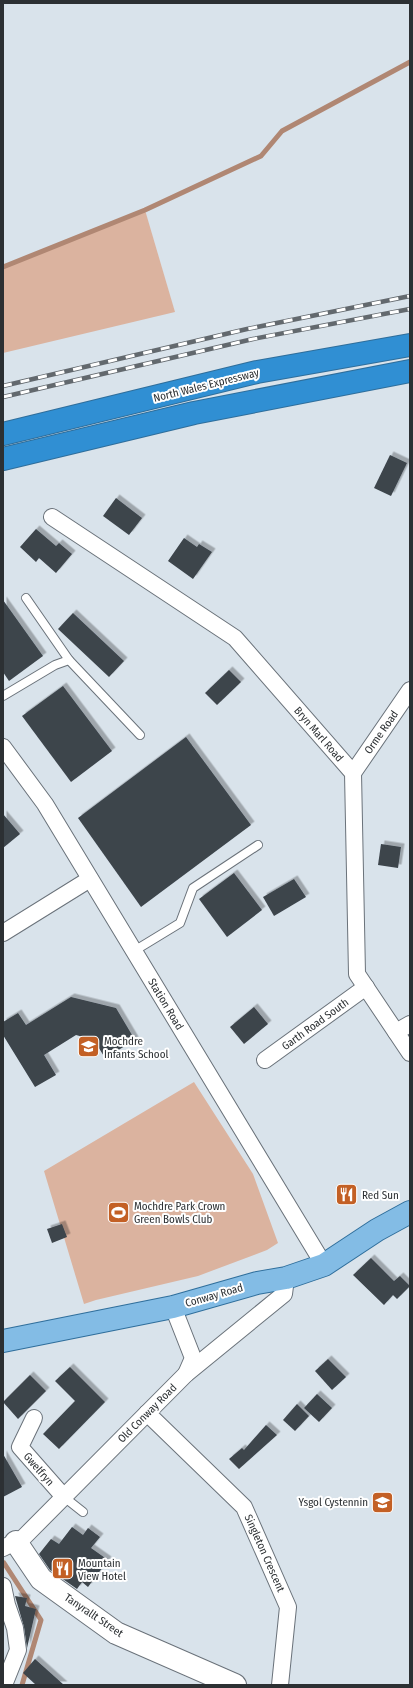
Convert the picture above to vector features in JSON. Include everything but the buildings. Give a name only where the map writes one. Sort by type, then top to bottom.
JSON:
[{"type":"highway","name":"North Wales Expressway","points":[[3,434],[257,372],[410,345]]},
{"type":"highway","points":[[3,459],[194,413],[410,371]]},
{"type":"main road","name":"Conway Road","points":[[3,1341],[173,1306],[257,1282],[286,1278],[324,1265],[377,1230],[410,1212]]},
{"type":"street","name":"Bryn Marl Road","points":[[52,517],[235,638],[353,773]]},
{"type":"street","name":"Orme Road","points":[[353,773],[410,690]]},
{"type":"street","name":"Station Road","points":[[3,746],[45,804],[324,1265]]},
{"type":"street","points":[[353,773],[357,974],[410,1053]]},
{"type":"street","points":[[3,933],[90,879]]},
{"type":"street","name":"Garth Road South","points":[[265,1060],[366,987]]},
{"type":"street","points":[[396,1032],[410,1024]]},
{"type":"street","name":"Old Conway Road","points":[[9,1545],[23,1538],[186,1374],[284,1294],[286,1278]]},
{"type":"street","points":[[173,1306],[193,1358],[186,1374]]},
{"type":"street","name":"Singleton Crescent","points":[[147,1412],[244,1507],[288,1607],[280,1685]]},
{"type":"street","name":"Gwelfryn","points":[[34,1418],[20,1446],[64,1497]]},
{"type":"street","name":"Tanyrallt Street","points":[[9,1545],[41,1579],[116,1633],[235,1685]]},
{"type":"street","points":[[3,1586],[7,1605],[16,1628],[18,1650],[4,1685]]},
{"type":"lane","points":[[26,598],[69,660],[140,735]]},
{"type":"lane","points":[[3,696],[55,665],[69,660]]},
{"type":"lane","points":[[134,951],[180,923],[193,888],[258,845]]},
{"type":"lane","points":[[64,1497],[83,1512]]},
{"type":"shaded area","points":[[145,210],[175,312],[3,353],[3,267]]},
{"type":"shaded area","points":[[194,1082],[253,1174],[278,1243],[267,1250],[198,1276],[84,1304],[44,1171]]},
{"type":"waterway","points":[[3,267],[145,210],[261,156],[282,131],[410,62]]},
{"type":"waterway","points":[[4,1563],[41,1620],[22,1685]]},
{"type":"railway","points":[[3,386],[247,329],[410,296]]},
{"type":"railway","points":[[3,397],[253,339],[410,309]]},
{"type":"place","name":"Mochdre Infants School","points":[[88,1047]]},
{"type":"place","name":"Red Sun","points":[[347,1195]]},
{"type":"place","name":"Mochdre Park Crown Green Bowls Club","points":[[118,1212]]},
{"type":"place","name":"Ysgol Cystennin","points":[[383,1502]]},
{"type":"place","name":"Mountain View Hotel","points":[[63,1569]]}]
